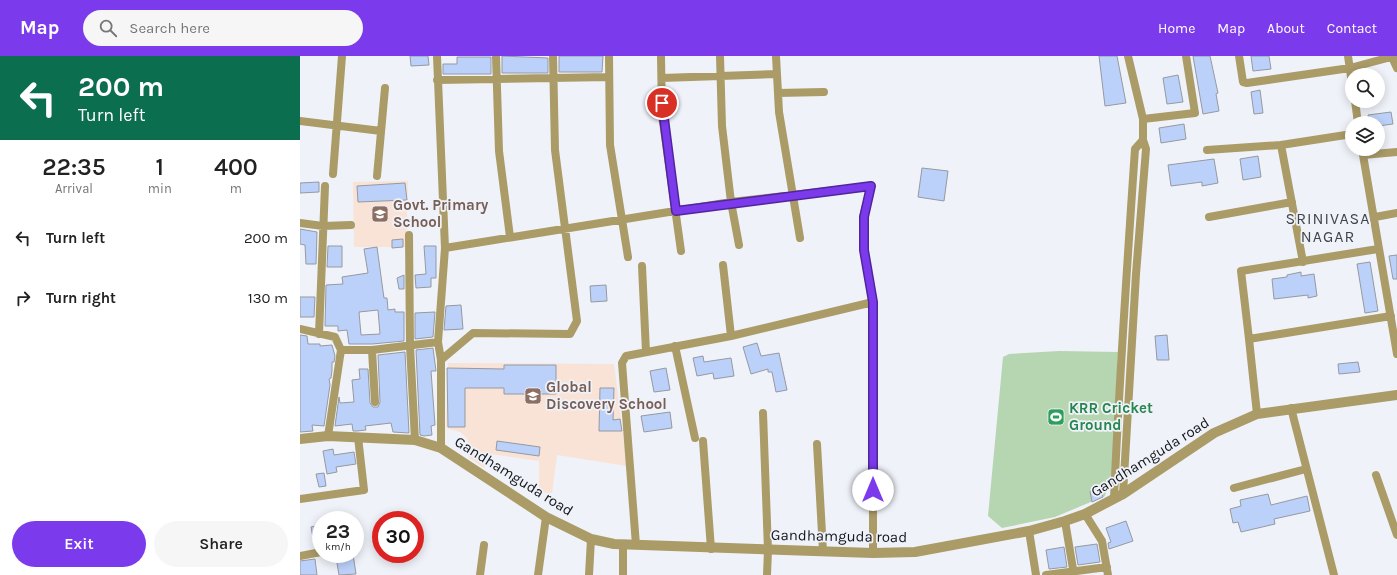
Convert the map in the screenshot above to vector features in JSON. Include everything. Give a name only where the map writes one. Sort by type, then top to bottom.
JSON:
[{"type":"street","points":[[333,174],[342,56]]},
{"type":"street","points":[[436,56],[445,248],[438,342],[441,360],[441,448]]},
{"type":"street","points":[[496,56],[499,151],[510,237]]},
{"type":"street","points":[[441,360],[473,333],[570,334],[576,321],[555,150],[553,56]]},
{"type":"street","points":[[609,56],[610,145],[628,257]]},
{"type":"street","points":[[661,56],[662,115],[681,251]]},
{"type":"street","points":[[720,56],[722,126],[731,202],[739,246]]},
{"type":"street","points":[[776,56],[779,112],[794,194],[800,238]]},
{"type":"street","points":[[1123,494],[1146,149],[1143,140],[1143,119],[1128,56]]},
{"type":"street","points":[[1143,119],[1195,112],[1186,56]]},
{"type":"street","points":[[1239,56],[1242,79],[1243,82],[1247,83],[1345,69]]},
{"type":"street","points":[[1348,56],[1350,68],[1393,56],[1397,68]]},
{"type":"street","points":[[662,78],[776,74]]},
{"type":"street","points":[[437,80],[609,77]]},
{"type":"street","points":[[376,176],[385,88]]},
{"type":"street","points":[[778,93],[824,92]]},
{"type":"street","points":[[300,121],[381,131]]},
{"type":"street","points":[[1207,150],[1281,145],[1345,135]]},
{"type":"street","points":[[1114,499],[1119,385],[1127,287],[1135,149],[1143,140]]},
{"type":"street","points":[[1281,145],[1303,262]]},
{"type":"street","points":[[1385,152],[1397,152]]},
{"type":"street","points":[[1363,156],[1375,217],[1378,250],[1397,354]]},
{"type":"street","points":[[319,334],[325,186]]},
{"type":"street","points":[[445,248],[731,202],[871,186],[864,217],[864,250],[873,302],[873,553]]},
{"type":"street","points":[[1209,217],[1292,202]]},
{"type":"street","points":[[1375,217],[1397,213]]},
{"type":"street","points":[[300,223],[323,226],[351,225]]},
{"type":"street","points":[[409,235],[410,346],[415,440]]},
{"type":"street","points":[[1130,237],[1140,239]]},
{"type":"street","points":[[1257,414],[1241,271],[1378,250]]},
{"type":"street","points":[[723,265],[731,336]]},
{"type":"street","points":[[642,266],[646,352]]},
{"type":"street","points":[[1127,287],[1136,288]]},
{"type":"street","points":[[636,545],[622,363],[626,356],[731,336],[873,302]]},
{"type":"street","points":[[1249,339],[1391,316]]},
{"type":"street","points":[[300,329],[335,338],[341,350],[328,436]]},
{"type":"street","points":[[1123,337],[1133,338]]},
{"type":"street","points":[[341,350],[372,350],[438,342]]},
{"type":"street","points":[[675,346],[695,438]]},
{"type":"street","points":[[372,350],[375,402]]},
{"type":"street","name":"Gandhamguda road","points":[[300,437],[328,436],[415,440],[441,448],[546,517],[591,539],[623,544],[711,549],[873,553],[915,552],[1028,531],[1085,514],[1123,494],[1214,433],[1257,414],[1291,408],[1397,395]]},
{"type":"street","points":[[1291,408],[1334,575]]},
{"type":"street","points":[[763,413],[768,550],[767,575]]},
{"type":"street","points":[[300,499],[364,490],[358,437]]},
{"type":"street","points":[[703,441],[711,549]]},
{"type":"street","points":[[818,444],[823,552]]},
{"type":"street","points":[[1234,488],[1306,469]]},
{"type":"street","points":[[1376,475],[1397,535]]},
{"type":"street","points":[[1046,575],[1107,571],[1102,541],[1085,514]]},
{"type":"street","points":[[538,575],[546,517]]},
{"type":"street","points":[[1065,521],[1074,573]]},
{"type":"street","points":[[1028,531],[1036,575]]},
{"type":"street","points":[[589,575],[591,539]]},
{"type":"street","points":[[623,544],[624,575]]},
{"type":"street","points":[[480,575],[484,545]]},
{"type":"street","points":[[300,556],[312,554]]},
{"type":"shaded area","name":"Govt. Primary School","points":[[408,181],[406,247],[354,247],[353,182]]},
{"type":"shaded area","name":"Global Discovery School","points":[[448,363],[614,364],[627,466],[557,455],[552,493],[539,492],[539,461],[490,454],[484,468],[469,458],[467,438],[460,432],[446,428]]},
{"type":"green space","name":"KRR Cricket Ground","points":[[1059,351],[1118,352],[1112,471],[1105,496],[1055,517],[1002,528],[988,516],[1003,357],[1009,354]]},
{"type":"building","points":[[410,56],[428,56],[429,65],[411,66]]},
{"type":"building","points":[[502,56],[548,58],[548,73],[502,73]]},
{"type":"building","points":[[559,56],[603,56],[602,72],[559,72]]},
{"type":"building","points":[[1099,56],[1117,56],[1126,103],[1105,106]]},
{"type":"building","points":[[1193,56],[1210,56],[1218,93],[1216,94],[1219,111],[1203,114]]},
{"type":"building","points":[[1251,56],[1269,56],[1271,69],[1253,71]]},
{"type":"building","points":[[457,57],[491,57],[491,74],[443,74],[443,64],[457,64]]},
{"type":"building","points":[[1178,75],[1183,102],[1167,104],[1163,78]]},
{"type":"building","points":[[1260,90],[1263,113],[1254,114],[1251,92]]},
{"type":"building","points":[[1391,112],[1393,124],[1385,125],[1385,116],[1368,115]]},
{"type":"building","points":[[1184,124],[1186,139],[1161,143],[1159,128]]},
{"type":"building","points":[[1258,156],[1261,177],[1243,180],[1240,159]]},
{"type":"building","points":[[1214,159],[1218,183],[1202,186],[1202,182],[1171,186],[1168,165]]},
{"type":"building","points":[[922,168],[948,171],[944,201],[918,197]]},
{"type":"building","points":[[319,182],[319,192],[300,193],[300,183]]},
{"type":"building","points":[[405,183],[407,200],[358,202],[357,186]]},
{"type":"building","points":[[300,229],[317,232],[316,264],[306,264],[305,245],[300,244]]},
{"type":"building","points":[[403,239],[403,247],[392,248],[392,240]]},
{"type":"building","points":[[328,246],[342,246],[342,267],[327,267]]},
{"type":"building","points":[[424,246],[436,246],[436,278],[431,278],[431,287],[416,288],[415,275],[426,274]]},
{"type":"building","points":[[377,247],[384,298],[387,298],[388,310],[395,309],[395,312],[404,312],[404,341],[372,344],[349,344],[347,330],[338,331],[338,326],[325,326],[326,285],[343,284],[342,277],[368,273],[364,249]],"holes":[[[378,310],[380,334],[361,335],[359,312]]]},
{"type":"building","points":[[1397,255],[1397,279],[1393,279],[1389,256]]},
{"type":"building","points":[[1370,262],[1378,311],[1365,313],[1357,264]]},
{"type":"building","points":[[1301,272],[1301,276],[1314,274],[1317,296],[1308,298],[1308,295],[1274,299],[1272,279],[1287,277],[1287,275]]},
{"type":"building","points":[[404,275],[404,289],[399,289],[397,278]]},
{"type":"building","points":[[606,285],[607,301],[591,302],[590,286]]},
{"type":"building","points":[[300,297],[315,297],[314,317],[300,317]]},
{"type":"building","points":[[461,305],[463,329],[444,330],[446,306]]},
{"type":"building","points":[[435,312],[433,337],[415,339],[415,313]]},
{"type":"building","points":[[300,335],[307,336],[308,344],[320,344],[320,346],[332,345],[335,356],[334,362],[332,362],[331,378],[329,379],[330,385],[324,426],[312,425],[313,431],[300,432]]},
{"type":"building","points":[[1167,335],[1169,360],[1157,360],[1155,336]]},
{"type":"building","points":[[757,343],[761,356],[779,353],[787,390],[776,392],[772,372],[768,372],[768,369],[751,374],[743,347]]},
{"type":"building","points":[[433,348],[436,371],[431,371],[435,425],[431,426],[432,435],[424,436],[420,435],[416,350]]},
{"type":"building","points":[[405,352],[409,433],[393,432],[391,423],[365,426],[366,430],[357,431],[353,431],[352,424],[335,426],[339,397],[340,403],[354,402],[352,380],[360,379],[359,369],[368,369],[370,403],[373,407],[378,407],[380,402],[378,355]]},
{"type":"building","points":[[703,356],[704,362],[731,358],[734,376],[714,379],[713,373],[697,376],[693,358]]},
{"type":"building","points":[[1358,362],[1360,372],[1339,374],[1338,364]]},
{"type":"building","points":[[504,365],[556,365],[556,394],[504,394],[504,388],[465,388],[465,427],[448,427],[447,368],[504,369]]},
{"type":"building","points":[[666,368],[670,390],[654,392],[650,371]]},
{"type":"building","points":[[600,388],[614,388],[613,420],[620,419],[622,431],[599,431]]},
{"type":"building","points":[[670,412],[672,428],[644,432],[641,416]]},
{"type":"building","points":[[497,441],[540,447],[539,456],[496,450]]},
{"type":"building","points":[[333,449],[334,455],[354,452],[356,464],[336,467],[337,472],[327,474],[323,451]]},
{"type":"building","points":[[324,473],[326,486],[319,487],[316,474]]},
{"type":"building","points":[[1101,489],[1103,497],[1092,502],[1090,491]]},
{"type":"building","points":[[1268,494],[1271,505],[1307,496],[1310,511],[1274,519],[1275,524],[1241,532],[1238,522],[1233,523],[1230,509],[1241,506],[1240,500]]},
{"type":"building","points":[[1126,521],[1133,541],[1109,549],[1108,543],[1111,542],[1106,528]]},
{"type":"building","points":[[1097,544],[1100,562],[1078,565],[1075,547]]},
{"type":"building","points":[[1064,547],[1067,567],[1049,569],[1046,550]]},
{"type":"building","points":[[312,559],[312,563],[316,563],[317,575],[300,575],[300,561]]},
{"type":"building","points":[[337,563],[354,563],[356,574],[339,575]]},
{"type":"place","name":"Govt. Primary School","points":[[380,214]]},
{"type":"place","name":"Global Discovery School","points":[[533,396]]},
{"type":"place","name":"KRR Cricket Ground","points":[[1056,417]]},
{"type":"district","name":"SRINIVASA NAGAR","points":[[1328,227]]},
{"type":"route","points":[[662,103],[662,115],[676,211],[762,198],[871,186],[864,217],[864,250],[873,302],[873,490]]}]
